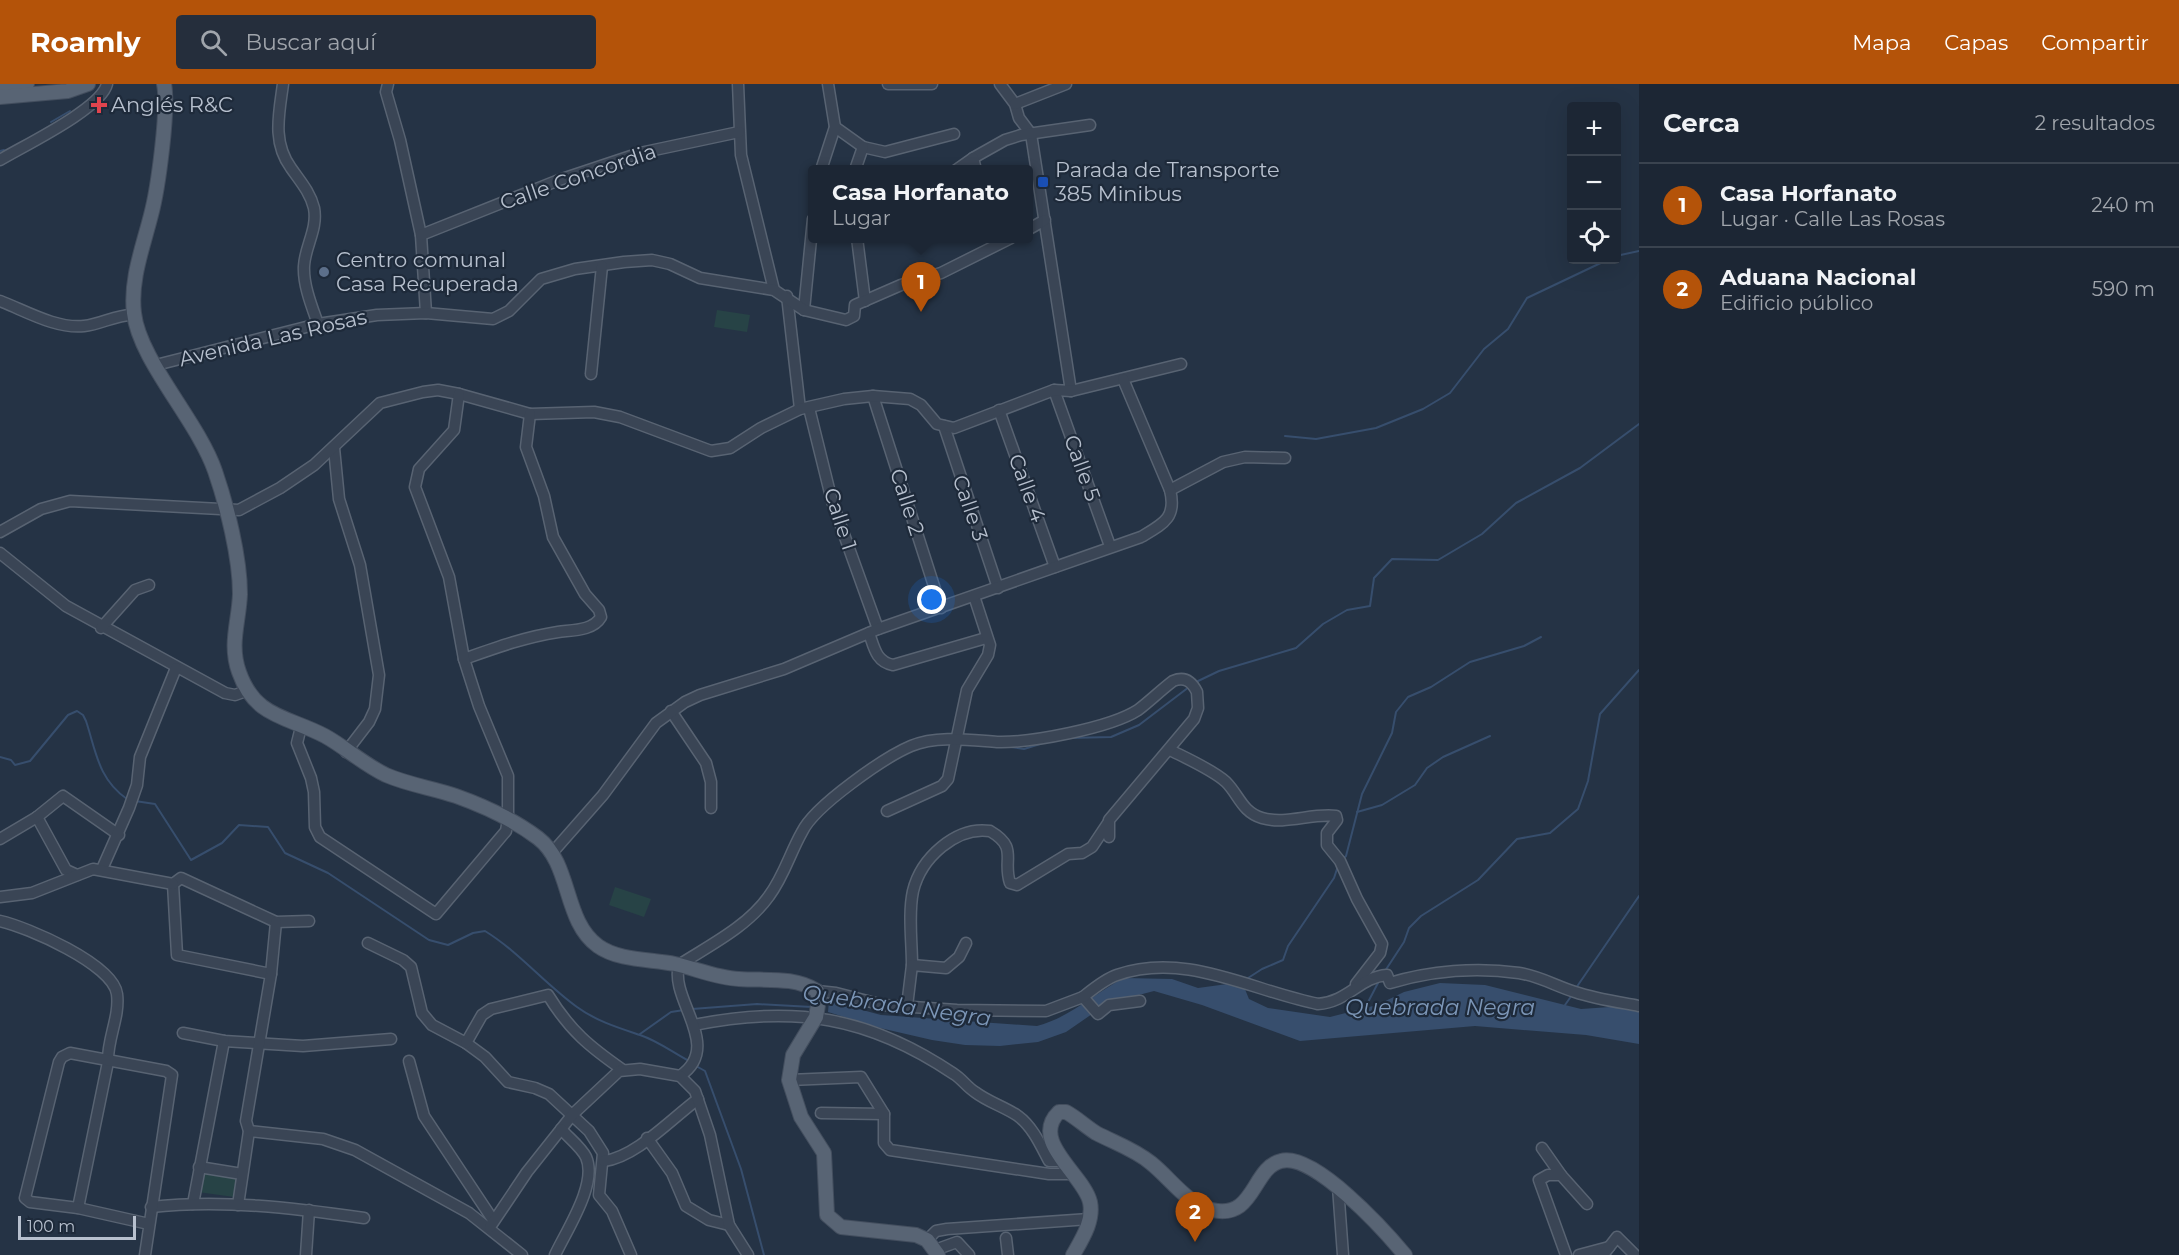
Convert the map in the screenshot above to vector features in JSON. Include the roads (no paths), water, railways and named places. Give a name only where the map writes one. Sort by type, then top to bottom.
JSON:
[{"type":"main road","points":[[4,90],[27,84]]},
{"type":"main road","points":[[4,90],[88,84]]},
{"type":"main road","points":[[164,84],[158,181],[135,280],[134,315],[156,365],[202,440],[215,471],[239,576],[238,611],[232,650],[246,691],[259,706],[326,737],[346,752],[388,775],[455,796],[508,819],[541,840],[552,853],[577,918],[598,946],[615,954],[679,965],[709,975],[807,984],[817,1004],[793,1055],[789,1080],[801,1118],[824,1153],[825,1208],[831,1221],[850,1229],[901,1232],[933,1248]]},
{"type":"main road","points":[[1073,1255],[1089,1219],[1090,1201],[1074,1174],[1063,1161],[1050,1132],[1054,1117],[1059,1112],[1066,1112],[1085,1126],[1128,1146],[1150,1162],[1189,1198],[1215,1211],[1235,1208],[1246,1201],[1270,1166],[1280,1161],[1297,1161],[1338,1187],[1387,1234],[1405,1255]]},
{"type":"street","points":[[0,160],[69,121],[102,94],[107,84]]},
{"type":"street","points":[[283,84],[277,137],[289,166],[309,193],[314,209],[315,224],[304,267],[318,324]]},
{"type":"street","points":[[738,84],[739,132],[744,171],[774,290]]},
{"type":"street","points":[[823,165],[836,127],[828,84]]},
{"type":"street","points":[[888,84],[932,84]]},
{"type":"street","points":[[1000,84],[1015,104],[1020,118],[1031,134],[1071,391]]},
{"type":"street","points":[[1015,104],[1066,84]]},
{"type":"street","points":[[386,85],[421,235],[426,313]]},
{"type":"street","points":[[963,165],[1005,140],[1090,125]]},
{"type":"street","points":[[836,127],[863,147],[885,152],[954,134]]},
{"type":"street","name":"Calle Concordia","points":[[421,235],[560,180],[640,153],[739,132]]},
{"type":"street","points":[[857,165],[863,147]]},
{"type":"street","points":[[973,158],[975,165]]},
{"type":"street","points":[[1033,227],[1045,220]]},
{"type":"street","points":[[811,243],[804,310],[846,320],[854,316],[855,305],[901,285],[941,273],[993,243]]},
{"type":"street","points":[[858,243],[865,301]]},
{"type":"street","name":"Avenida Las Rosas","points":[[156,365],[318,324],[377,315],[426,313],[493,319],[509,311],[541,279],[575,269],[652,260],[670,264],[700,278],[774,290],[787,296],[804,310]]},
{"type":"street","points":[[591,374],[602,266]]},
{"type":"street","name":"Calle 1","points":[[787,296],[804,408],[873,631],[878,657],[893,665],[986,638]]},
{"type":"street","points":[[0,301],[68,326],[100,324],[124,314],[134,315]]},
{"type":"street","points":[[0,532],[41,509],[70,501],[239,510],[272,493],[334,448],[364,415],[380,403],[423,392],[438,390],[459,394],[530,414],[594,412],[620,417],[711,452],[730,448],[761,428],[804,408],[844,399],[873,396],[910,399],[921,405],[937,424],[954,428],[1054,390],[1071,391],[1181,364]]},
{"type":"street","points":[[552,853],[603,795],[656,723],[671,711],[700,695],[784,669],[873,631],[1141,537],[1161,525],[1171,514],[1173,504],[1170,490],[1123,379]]},
{"type":"street","name":"Calle 5","points":[[1054,390],[1110,546]]},
{"type":"street","points":[[301,727],[297,743],[311,778],[314,792],[315,827],[320,837],[436,914],[506,831],[508,819],[507,777],[479,706],[464,659],[449,577],[415,487],[419,469],[454,430],[459,394]]},
{"type":"street","name":"Calle 2","points":[[873,396],[941,608]]},
{"type":"street","name":"Calle 4","points":[[999,410],[1055,567]]},
{"type":"street","points":[[464,659],[529,637],[585,628],[594,625],[601,617],[599,610],[585,594],[569,569],[553,537],[544,496],[526,447],[530,414]]},
{"type":"street","name":"Calle 3","points":[[944,426],[998,588]]},
{"type":"street","points":[[334,448],[339,499],[360,565],[379,675],[375,709],[369,722],[346,752]]},
{"type":"street","points":[[1170,490],[1223,462],[1245,457],[1285,458]]},
{"type":"street","points":[[0,554],[66,606],[101,628],[225,693],[235,695],[246,691]]},
{"type":"street","points":[[101,628],[135,590],[149,585]]},
{"type":"street","points":[[887,811],[942,786],[948,779],[967,690],[988,655],[989,641],[986,638],[974,596]]},
{"type":"street","points":[[102,869],[129,808],[134,794],[140,757],[176,668]]},
{"type":"street","points":[[680,1076],[690,1070],[696,1059],[697,1040],[676,977],[679,965],[742,923],[769,897],[791,860],[802,831],[836,794],[913,745],[958,739],[1024,742],[1117,719],[1137,710],[1179,678],[1192,684],[1197,692],[1198,708],[1194,719],[1109,820],[1092,847],[1082,853],[1068,854],[1017,885],[1010,883],[1008,875],[1010,853],[1005,841],[990,831],[962,835],[944,844],[924,868],[914,889],[912,965],[906,1006]]},
{"type":"street","points":[[671,711],[706,763],[711,782],[711,808]]},
{"type":"street","points":[[1170,750],[1226,782],[1248,811],[1260,818],[1277,820],[1336,816],[1337,820],[1327,833],[1327,845],[1340,861],[1357,899],[1382,944],[1380,953],[1356,983],[1355,991]]},
{"type":"street","points":[[0,839],[37,817],[63,796],[119,835]]},
{"type":"street","points":[[37,817],[66,870],[77,875]]},
{"type":"street","points":[[1109,820],[1109,837]]},
{"type":"street","points":[[0,897],[32,893],[77,875],[102,869],[174,884]]},
{"type":"street","points":[[174,884],[181,878],[276,922],[309,921]]},
{"type":"street","points":[[174,884],[177,955],[271,974]]},
{"type":"street","points":[[0,921],[52,939],[100,970],[113,983],[117,1003],[108,1049],[108,1062],[78,1208]]},
{"type":"street","points":[[238,1205],[249,1131],[246,1121],[271,974],[276,922]]},
{"type":"street","points":[[368,943],[403,960],[411,967],[422,1013],[432,1025],[485,1056],[508,1082],[535,1088],[549,1094],[573,1114],[599,1144],[604,1161],[599,1195],[612,1211],[631,1255]]},
{"type":"street","points":[[912,965],[946,968],[959,957],[966,943]]},
{"type":"street","points":[[692,1022],[775,1014],[817,1004],[836,993],[883,1005],[957,1010],[1046,1011],[1085,998],[1116,975],[1151,968],[1180,967],[1242,982],[1290,999],[1318,1004],[1333,1003],[1355,991],[1367,979],[1387,975],[1390,983],[1416,975],[1444,972],[1518,973],[1548,980],[1579,993],[1639,1006]]},
{"type":"street","points":[[466,1043],[477,1022],[491,1009],[548,995],[563,1020],[584,1043],[624,1070]]},
{"type":"street","points":[[1085,998],[1098,1014],[1109,1005],[1140,1001]]},
{"type":"street","points":[[817,1004],[853,1026],[884,1038],[956,1075],[971,1090],[1024,1121],[1049,1161],[1063,1161]]},
{"type":"street","points":[[183,1033],[224,1041],[303,1046],[391,1039]]},
{"type":"street","points":[[193,1204],[224,1041]]},
{"type":"street","points":[[145,1255],[172,1075],[166,1071],[108,1062],[70,1053],[60,1059],[25,1198],[30,1202],[78,1208],[149,1224]]},
{"type":"street","points":[[410,1061],[424,1116],[491,1223],[522,1255]]},
{"type":"street","points":[[491,1223],[573,1114],[608,1079],[624,1070],[640,1069],[680,1076],[695,1090],[710,1135],[729,1225],[748,1255]]},
{"type":"street","points":[[789,1080],[861,1077],[884,1114],[884,1143],[890,1150],[1048,1174],[1074,1174]]},
{"type":"street","points":[[604,1161],[618,1159],[698,1100]]},
{"type":"street","points":[[821,1113],[884,1114]]},
{"type":"street","points":[[555,1255],[585,1195],[588,1167],[585,1155],[561,1129]]},
{"type":"street","points":[[249,1131],[323,1139],[339,1144],[384,1165],[491,1223]]},
{"type":"street","points":[[647,1138],[672,1173],[686,1206],[699,1215],[729,1225]]},
{"type":"street","points":[[1542,1148],[1561,1175],[1587,1204]]},
{"type":"street","points":[[199,1167],[242,1174]]},
{"type":"street","points":[[1561,1175],[1543,1177],[1539,1184],[1566,1255]]},
{"type":"street","points":[[1338,1187],[1343,1255]]},
{"type":"street","points":[[151,1207],[193,1204],[238,1205],[309,1210],[364,1218]]},
{"type":"street","points":[[306,1255],[309,1210]]},
{"type":"street","points":[[969,1255],[957,1242],[933,1248],[936,1231],[963,1227],[1089,1219]]},
{"type":"street","points":[[1006,1238],[1008,1255]]},
{"type":"street","points":[[1579,1255],[1606,1251],[1617,1238],[1635,1255]]},
{"type":"water","name":"Quebrada Negra","points":[[1124,978],[1172,979],[1198,988],[1242,982],[1249,999],[1268,1008],[1330,1017],[1377,1005],[1404,992],[1440,983],[1485,985],[1581,1009],[1639,1005],[1639,1044],[1586,1035],[1475,1026],[1300,1041],[1202,1005],[1154,991],[1108,1003],[1066,1032],[1038,1042],[1000,1046],[965,1045],[932,1040],[880,1028],[828,1012],[829,1001],[881,1015],[1037,1026],[1061,1017]]},
{"type":"waterway","points":[[51,122],[70,111]]},
{"type":"waterway","points":[[0,151],[4,150]]},
{"type":"waterway","points":[[1621,255],[1639,251]]},
{"type":"waterway","points":[[1285,436],[1316,439],[1376,428],[1423,409],[1450,393],[1484,349],[1508,329],[1527,298],[1599,264]]},
{"type":"waterway","points":[[1196,682],[1219,671],[1296,648],[1323,624],[1347,610],[1370,606],[1374,578],[1392,559],[1438,560],[1482,534],[1516,503],[1580,468],[1639,424]]},
{"type":"waterway","points":[[1343,859],[1346,856],[1362,794],[1392,733],[1396,712],[1408,697],[1431,687],[1470,662],[1524,646],[1541,637]]},
{"type":"waterway","points":[[1385,971],[1404,942],[1409,928],[1421,916],[1478,880],[1517,839],[1550,833],[1578,809],[1588,781],[1600,714],[1639,670]]},
{"type":"waterway","points":[[1069,738],[1111,737],[1139,725],[1189,687]]},
{"type":"waterway","points":[[0,757],[11,760],[15,765],[30,761],[68,715],[77,711],[86,721],[104,773],[117,791],[127,799]]},
{"type":"waterway","points":[[1357,812],[1382,805],[1415,785],[1427,768],[1443,757],[1490,736]]},
{"type":"waterway","points":[[1011,747],[1024,749],[1040,744]]},
{"type":"waterway","points":[[135,801],[155,804],[191,860],[222,843],[239,825],[268,827],[285,853],[328,873],[429,940],[448,945],[473,933],[485,931],[509,948],[584,1012],[608,1024],[653,1040],[689,1061]]},
{"type":"waterway","points":[[1245,980],[1262,969],[1283,960],[1288,946],[1334,878],[1338,866]]},
{"type":"waterway","points":[[1576,988],[1639,896]]},
{"type":"waterway","points":[[1365,1008],[1379,981]]},
{"type":"waterway","points":[[1565,1005],[1572,995]]},
{"type":"waterway","name":"Quebrada Negra","points":[[692,1009],[757,1004],[812,1007]]},
{"type":"waterway","name":"Quebrada Negra","points":[[640,1034],[671,1012],[684,1010]]},
{"type":"waterway","points":[[696,1066],[705,1071],[741,1169],[764,1255]]},
{"type":"place","name":"Anglés R&C","points":[[99,105]]},
{"type":"place","name":"Parada de Transporte 385 Minibus","points":[[1043,182]]},
{"type":"place","name":"Centro comunal Casa Recuperada","points":[[324,272]]},
{"type":"place","name":"Casa Horfanato","points":[[921,312]]},
{"type":"place","name":"Aduana Nacional","points":[[1195,1242]]}]
